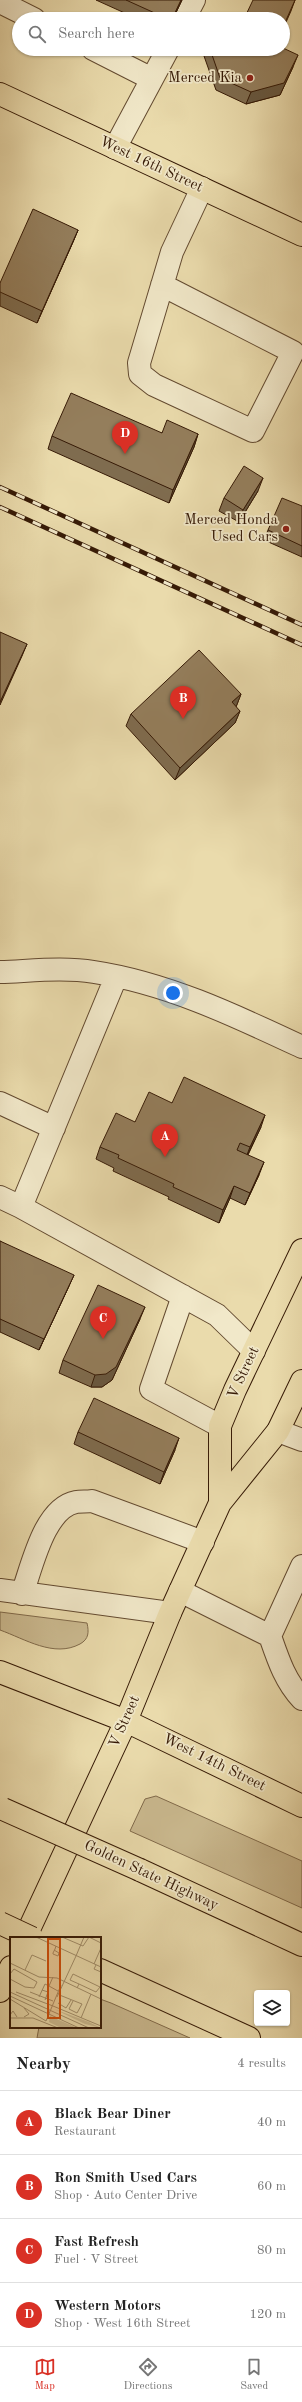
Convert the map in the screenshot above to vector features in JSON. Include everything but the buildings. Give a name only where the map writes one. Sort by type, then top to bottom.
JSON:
[{"type":"main road","name":"West 16th Street","points":[[0,94],[302,235]]},
{"type":"main road","name":"V Street","points":[[220,1503],[220,1426],[302,1250]]},
{"type":"main road","name":"V Street","points":[[25,1937],[126,1720],[170,1613],[220,1503],[278,1431],[302,1380]]},
{"type":"main road","name":"West 14th Street","points":[[0,1672],[126,1720],[302,1806]]},
{"type":"main road","name":"Golden State Highway","points":[[2,1808],[302,1945]]},
{"type":"main road","points":[[0,1923],[30,1937]]},
{"type":"main road","points":[[0,1991],[10,1969]]},
{"type":"main road","points":[[101,1970],[249,2038]]},
{"type":"street","points":[[188,12],[194,0]]},
{"type":"street","points":[[0,2],[20,12]]},
{"type":"street","points":[[107,56],[152,79]]},
{"type":"street","points":[[116,148],[164,56]]},
{"type":"street","points":[[162,285],[294,352],[253,431],[154,385],[140,374],[139,363],[162,285],[172,252],[202,188]]},
{"type":"street","points":[[0,972],[79,971],[116,977],[160,988],[226,1012],[302,1047]]},
{"type":"street","points":[[21,1207],[116,977]]},
{"type":"street","points":[[0,1103],[54,1128]]},
{"type":"street","points":[[0,1197],[21,1207],[217,1315],[254,1351]]},
{"type":"street","points":[[183,1296],[151,1389],[220,1426]]},
{"type":"street","points":[[278,1431],[302,1440]]},
{"type":"street","points":[[22,1594],[48,1524],[61,1509],[76,1502],[92,1501],[203,1542]]},
{"type":"street","points":[[302,1566],[270,1636],[281,1668],[293,1689],[302,1699]]},
{"type":"street","points":[[0,1590],[170,1613]]},
{"type":"street","points":[[180,1591],[270,1636]]},
{"type":"shaded area","points":[[0,1612],[87,1623],[88,1635],[83,1642],[70,1648],[60,1649],[40,1646],[0,1630]]},
{"type":"shaded area","points":[[156,1796],[302,1861],[302,1908],[130,1831],[145,1799]]},
{"type":"shaded area","points":[[101,1999],[190,2038],[37,2038],[39,2028],[101,2028]]},
{"type":"railway","points":[[0,487],[302,625]]},
{"type":"railway","points":[[0,507],[302,645]]},
{"type":"place","name":"Merced Kia","points":[[250,78]]},
{"type":"place","name":"Western Motors","points":[[125,454]]},
{"type":"place","name":"Merced Honda Used Cars","points":[[286,529]]},
{"type":"place","name":"Ron Smith Used Cars","points":[[183,719]]},
{"type":"place","name":"Black Bear Diner","points":[[165,1157]]},
{"type":"place","name":"Fast Refresh","points":[[103,1339]]}]
